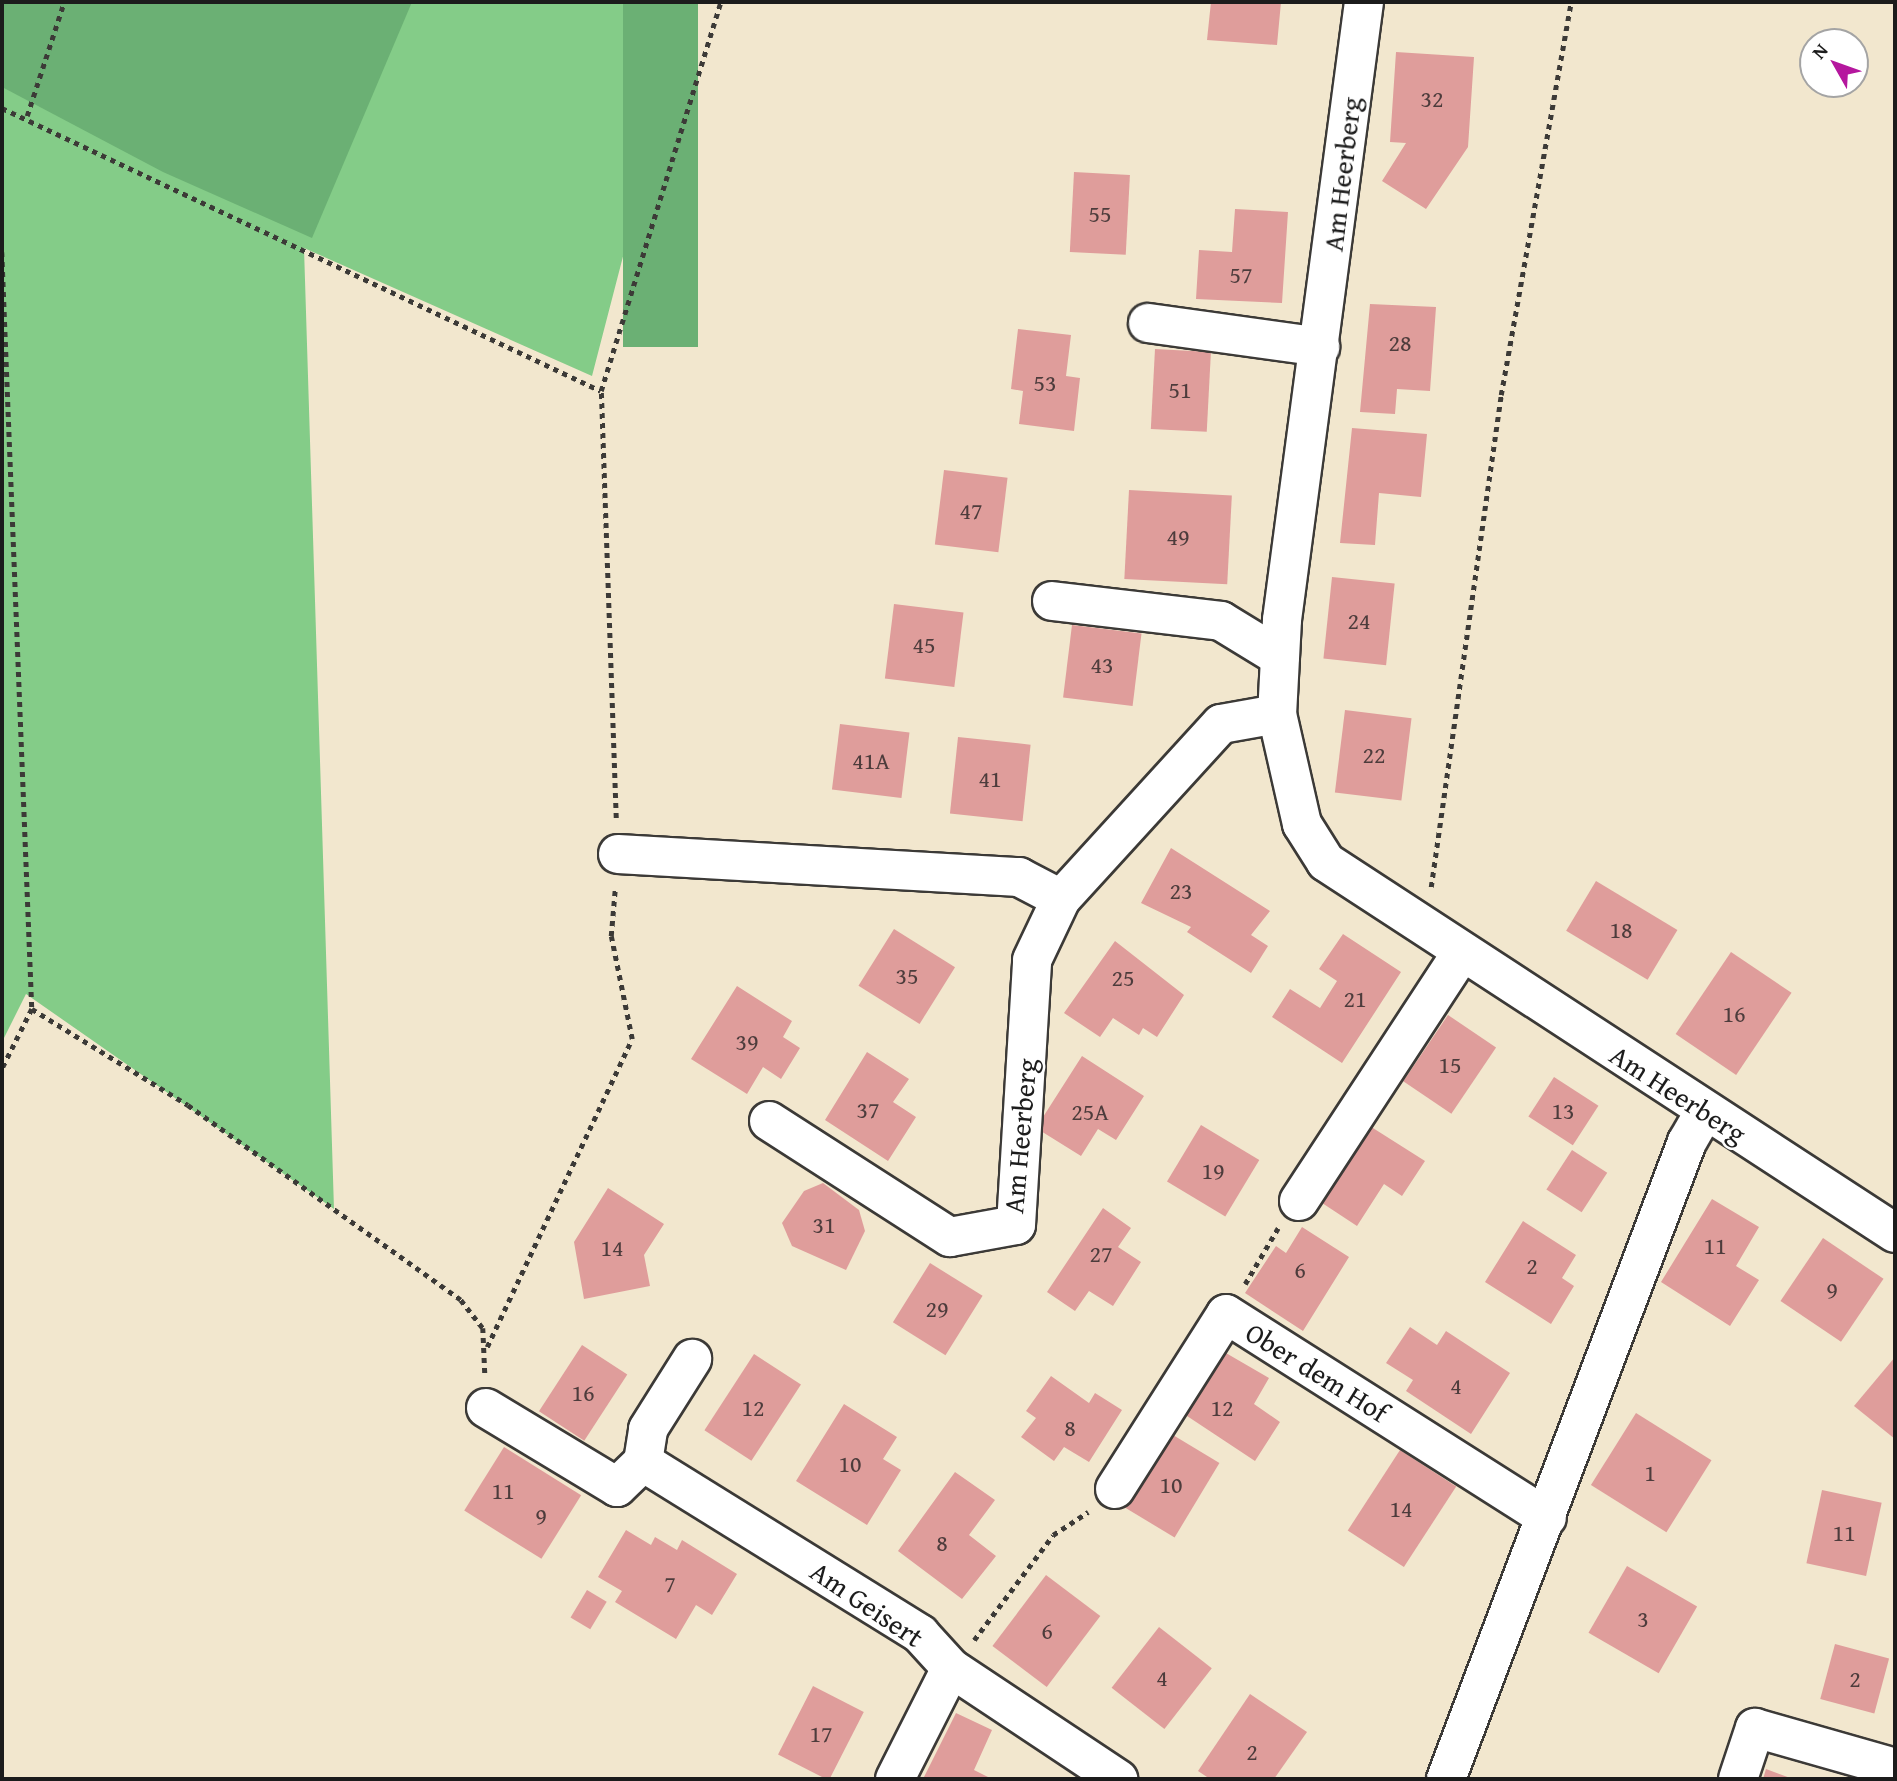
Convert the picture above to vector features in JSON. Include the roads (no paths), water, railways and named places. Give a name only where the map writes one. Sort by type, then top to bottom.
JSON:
[{"type":"street","name":"Am Heerberg","points":[[1364,2],[1280,657],[1277,714],[1302,824],[1326,862],[1704,1112],[1895,1233]]},
{"type":"street","points":[[1148,323],[1320,347]]},
{"type":"street","points":[[1052,601],[1221,621],[1280,657]]},
{"type":"street","name":"Am Heerberg","points":[[769,1121],[950,1237],[1016,1225],[1032,960],[1060,899],[1221,724],[1277,714]]},
{"type":"street","points":[[618,854],[1019,877],[1060,899]]},
{"type":"street","points":[[1298,1201],[1461,953]]},
{"type":"street","points":[[1446,1779],[1704,1112]]},
{"type":"street","name":"Ober dem Hof","points":[[1115,1489],[1226,1314],[1547,1518]]},
{"type":"street","points":[[486,1408],[617,1488],[643,1462],[648,1429],[692,1359]]},
{"type":"street","name":"Am Geisert","points":[[643,1462],[920,1634],[951,1668],[1118,1779]]},
{"type":"street","points":[[895,1779],[951,1668]]},
{"type":"street","points":[[1738,1779],[1755,1728],[1895,1768]]}]
